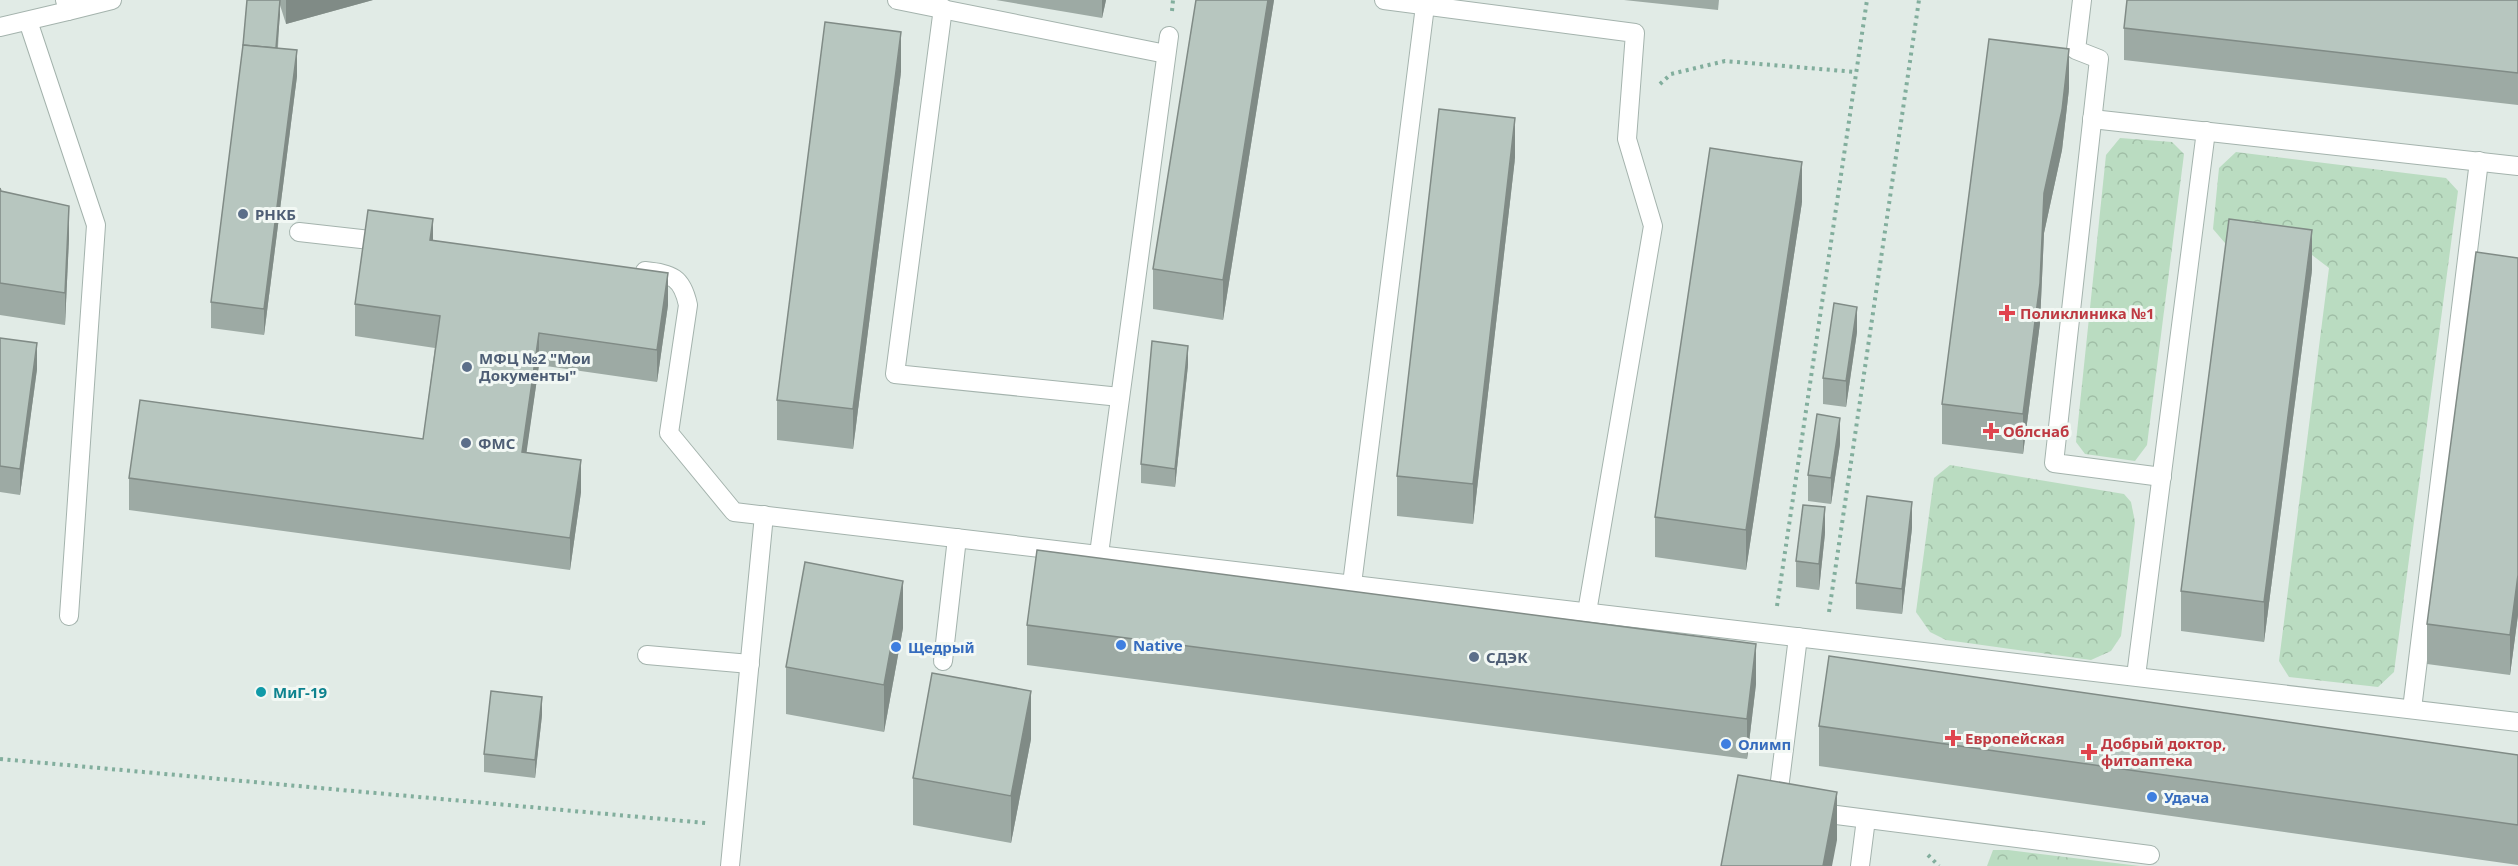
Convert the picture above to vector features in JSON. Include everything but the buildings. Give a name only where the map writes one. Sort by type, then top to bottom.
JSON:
[{"type":"street","points":[[0,27],[28,21],[67,5],[112,0]]},
{"type":"street","points":[[897,0],[1167,45],[1099,554]]},
{"type":"street","points":[[1384,0],[1635,33],[1626,139],[1653,226],[1587,612]]},
{"type":"street","points":[[2082,0],[2076,50],[2099,59],[2054,463],[2162,477]]},
{"type":"street","points":[[1352,585],[1425,6]]},
{"type":"street","points":[[943,8],[895,374],[1120,397]]},
{"type":"street","points":[[28,21],[96,225],[69,616]]},
{"type":"street","points":[[2092,119],[2518,166]]},
{"type":"street","points":[[2136,676],[2206,131]]},
{"type":"street","points":[[2412,709],[2479,161]]},
{"type":"street","points":[[299,232],[405,244]]},
{"type":"street","points":[[628,269],[663,273],[674,278],[684,289],[687,305],[669,433],[734,512],[2518,722]]},
{"type":"street","points":[[730,866],[764,515]]},
{"type":"street","points":[[943,661],[957,538]]},
{"type":"street","points":[[1798,637],[1777,808],[2150,855]]},
{"type":"street","points":[[647,655],[750,664]]},
{"type":"street","points":[[1860,866],[1866,819]]},
{"type":"path","points":[[1773,634],[1867,0]]},
{"type":"path","points":[[1825,640],[1919,0]]},
{"type":"path","points":[[1629,109],[1671,74],[1725,61],[1856,72]]},
{"type":"path","points":[[0,759],[734,826]]},
{"type":"green space","points":[[2120,138],[2172,142],[2184,154],[2147,445],[2135,461],[2085,454],[2076,442],[2106,155]]},
{"type":"green space","points":[[2236,152],[2446,178],[2458,191],[2394,672],[2378,687],[2289,677],[2279,661],[2329,268],[2312,255],[2225,243],[2213,229],[2219,168]]},
{"type":"green space","points":[[1950,465],[2124,494],[2131,502],[2135,522],[2121,636],[2111,651],[2091,660],[1946,640],[1930,632],[1916,612],[1934,478]]},
{"type":"green space","points":[[1993,850],[2008,850],[2140,866],[1987,866]]},
{"type":"place","name":"РНКБ","points":[[243,214]]},
{"type":"place","name":"Поликлиника №1","points":[[2007,313]]},
{"type":"place","name":"МФЦ №2 \"Мои Документы\"","points":[[467,367]]},
{"type":"place","name":"Облснаб","points":[[1991,431]]},
{"type":"place","name":"ФМС","points":[[466,443]]},
{"type":"place","name":"Native","points":[[1121,645]]},
{"type":"place","name":"Щедрый","points":[[896,647]]},
{"type":"place","name":"СДЭК","points":[[1474,657]]},
{"type":"place","name":"МиГ-19","points":[[261,692]]},
{"type":"place","name":"Европейская","points":[[1953,738]]},
{"type":"place","name":"Олимп","points":[[1726,744]]},
{"type":"place","name":"Добрый доктор, фитоаптека","points":[[2089,752]]},
{"type":"place","name":"Удача","points":[[2152,797]]}]
